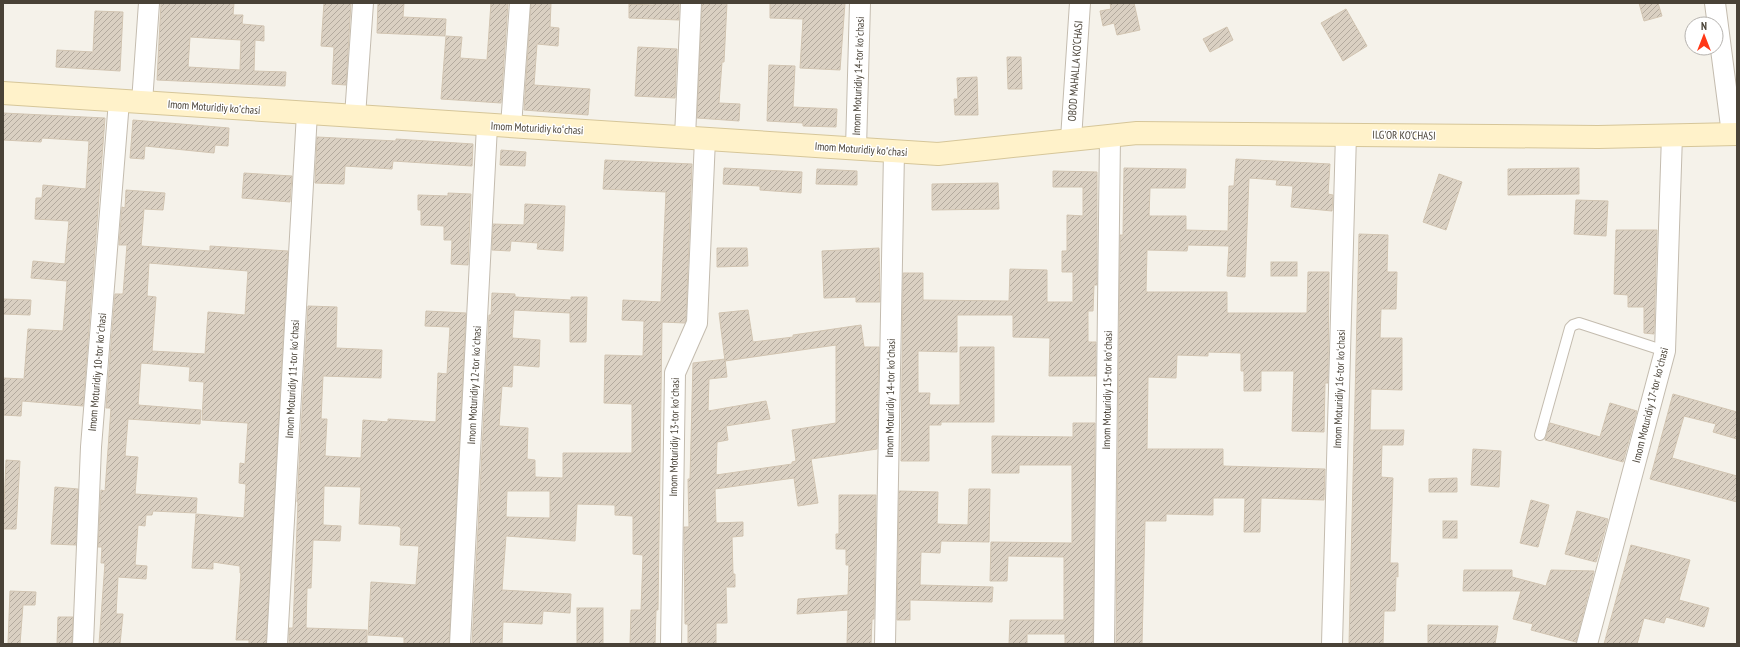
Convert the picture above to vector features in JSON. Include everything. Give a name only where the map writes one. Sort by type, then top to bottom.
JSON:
[{"type":"street","points":[[142,102],[149,3]]},
{"type":"street","points":[[355,116],[363,3]]},
{"type":"street","points":[[511,126],[520,3]]},
{"type":"street","name":"Imom Moturidiy 13-tor koʻchasi","points":[[671,644],[675,373],[697,322],[695,138],[691,3]]},
{"type":"street","name":"Imom Moturidiy 14-tor koʻchasi","points":[[856,148],[860,3]]},
{"type":"street","name":"OBOD MAHALLA KO‘CHASI","points":[[1071,139],[1080,3]]},
{"type":"street","points":[[1715,3],[1734,134]]},
{"type":"street","name":"Imom Moturidiy koʻchasi","points":[[3,93],[487,126],[511,126],[938,154],[1071,139]]},
{"type":"street","name":"Imom Moturidiy 10-tor koʻchasi","points":[[83,644],[91,447],[119,101]]},
{"type":"street","name":"Imom Moturidiy 11-tor koʻchasi","points":[[277,644],[307,113]]},
{"type":"street","name":"Imom Moturidiy 12-tor koʻchasi","points":[[460,644],[487,126]]},
{"type":"street","name":"ILG'OR KO'CHASI","points":[[1071,139],[1137,133],[1598,137],[1734,134]]},
{"type":"street","name":"Imom Moturidiy 16-tor koʻchasi","points":[[1332,644],[1346,134]]},
{"type":"street","name":"Imom Moturidiy 17-tor koʻchasi","points":[[1587,644],[1665,351],[1672,135]]},
{"type":"street","name":"Imom Moturidiy 15-tor koʻchasi","points":[[1104,644],[1110,136]]},
{"type":"street","name":"Imom Moturidiy 14-tor koʻchasi","points":[[885,644],[894,151]]},
{"type":"lane","points":[[1540,435],[1570,328],[1573,324],[1579,323],[1665,351]]},
{"type":"building","points":[[161,3],[234,3],[233,15],[243,15],[242,24],[264,26],[264,41],[255,40],[254,71],[286,72],[285,86],[157,80]],"holes":[[[190,37],[241,40],[240,70],[188,67]]]},
{"type":"building","points":[[324,3],[351,3],[346,85],[332,84],[334,47],[321,46]]},
{"type":"building","points":[[378,3],[404,3],[403,17],[446,19],[445,36],[377,33]]},
{"type":"building","points":[[491,3],[508,3],[501,103],[441,99],[446,36],[462,37],[460,58],[487,60]]},
{"type":"building","points":[[531,3],[551,3],[550,27],[559,28],[558,46],[537,44],[534,85],[590,89],[588,115],[524,110]]},
{"type":"building","points":[[654,3],[679,3],[679,20],[629,18],[629,4],[654,5]]},
{"type":"building","points":[[702,3],[727,3],[724,62],[722,62],[719,103],[740,104],[739,121],[697,118]]},
{"type":"building","points":[[770,3],[845,3],[840,70],[800,68],[803,19],[770,18]]},
{"type":"building","points":[[1110,3],[1134,3],[1140,30],[1117,35],[1114,23],[1103,26],[1100,11],[1111,9]]},
{"type":"building","points":[[1639,3],[1658,3],[1662,16],[1644,21]]},
{"type":"building","points":[[1346,9],[1367,46],[1343,61],[1321,23]]},
{"type":"building","points":[[95,11],[123,12],[120,71],[56,67],[57,50],[93,52]]},
{"type":"building","points":[[1227,27],[1233,40],[1210,52],[1203,39]]},
{"type":"building","points":[[638,47],[677,49],[675,98],[635,96]]},
{"type":"building","points":[[1007,57],[1021,57],[1022,89],[1008,89]]},
{"type":"building","points":[[769,65],[795,66],[793,107],[837,109],[836,127],[803,126],[803,123],[767,121]]},
{"type":"building","points":[[977,77],[978,115],[955,115],[954,99],[958,99],[957,78]]},
{"type":"building","points":[[3,113],[105,118],[83,406],[22,401],[21,416],[3,415],[3,378],[24,379],[28,329],[63,331],[67,281],[31,278],[33,261],[65,264],[69,221],[35,219],[36,198],[42,198],[43,185],[86,189],[89,141],[42,138],[41,142],[3,140]]},
{"type":"building","points":[[133,120],[229,128],[228,146],[215,145],[214,153],[145,146],[144,159],[130,158]]},
{"type":"building","points":[[317,137],[396,141],[396,139],[473,144],[472,166],[393,161],[392,169],[345,166],[344,184],[315,183]]},
{"type":"building","points":[[501,150],[526,152],[525,166],[500,165]]},
{"type":"building","points":[[1236,159],[1330,164],[1328,194],[1333,195],[1332,211],[1291,207],[1293,186],[1276,185],[1277,180],[1249,178],[1245,277],[1227,276],[1229,246],[1188,245],[1187,251],[1147,250],[1146,292],[1227,292],[1227,313],[1307,313],[1308,272],[1329,272],[1328,383],[1325,383],[1324,432],[1292,431],[1294,371],[1261,371],[1261,391],[1244,391],[1244,371],[1241,371],[1241,353],[1208,352],[1208,356],[1177,355],[1176,378],[1148,377],[1147,449],[1223,449],[1223,466],[1325,469],[1324,500],[1261,498],[1260,532],[1244,532],[1245,498],[1213,498],[1213,515],[1166,514],[1166,521],[1145,521],[1142,644],[1116,644],[1120,235],[1123,235],[1124,168],[1186,169],[1185,188],[1150,188],[1149,216],[1186,216],[1186,230],[1228,231],[1229,186],[1234,186]]},
{"type":"building","points":[[605,160],[692,164],[686,320],[685,323],[662,322],[658,610],[656,610],[655,644],[630,644],[631,610],[641,610],[643,555],[633,554],[633,516],[615,515],[615,505],[577,504],[575,541],[506,536],[502,590],[571,594],[570,613],[543,611],[542,624],[503,622],[502,644],[472,644],[489,315],[491,315],[492,293],[515,294],[515,297],[571,300],[571,297],[587,297],[586,342],[570,342],[570,313],[514,310],[512,338],[540,340],[539,367],[513,365],[512,387],[502,386],[499,426],[528,428],[527,459],[535,460],[535,477],[563,478],[563,453],[632,453],[632,404],[604,403],[605,355],[643,356],[644,321],[622,320],[623,300],[661,302],[666,192],[603,189]],"holes":[[[507,491],[550,491],[550,518],[506,517]]]},
{"type":"building","points":[[724,168],[802,172],[801,193],[760,190],[760,186],[723,184]]},
{"type":"building","points":[[1579,168],[1579,194],[1508,195],[1508,169]]},
{"type":"building","points":[[817,169],[857,171],[857,185],[816,184]]},
{"type":"building","points":[[1053,171],[1097,172],[1097,285],[1094,285],[1093,311],[1088,311],[1088,342],[1096,342],[1096,376],[1049,376],[1050,338],[1013,337],[1013,315],[957,315],[957,352],[918,351],[918,393],[930,393],[929,405],[960,405],[960,347],[994,347],[994,422],[941,422],[941,425],[929,425],[929,461],[901,461],[903,273],[923,273],[923,300],[1009,301],[1010,269],[1047,270],[1047,302],[1073,302],[1073,272],[1062,272],[1062,251],[1067,251],[1067,215],[1083,216],[1083,187],[1053,187]]},
{"type":"building","points":[[244,173],[292,176],[290,202],[242,198]]},
{"type":"building","points":[[1439,174],[1462,182],[1446,230],[1423,222]]},
{"type":"building","points":[[998,183],[999,209],[932,210],[932,184]]},
{"type":"building","points":[[126,190],[165,193],[163,210],[144,209],[141,246],[210,251],[210,246],[288,251],[266,644],[249,644],[249,640],[236,640],[241,573],[240,566],[213,562],[213,569],[192,568],[196,514],[244,518],[246,484],[239,483],[240,463],[245,464],[248,423],[202,420],[204,382],[189,381],[190,367],[141,363],[138,405],[201,410],[200,424],[128,419],[125,456],[138,457],[135,494],[197,498],[196,513],[153,511],[152,515],[146,515],[145,526],[138,525],[135,565],[147,566],[146,579],[118,577],[116,614],[123,614],[120,644],[99,644],[105,563],[101,563],[102,547],[98,547],[101,490],[105,491],[111,408],[106,408],[115,294],[123,294],[127,245],[119,245],[122,207],[125,208]],"holes":[[[149,263],[248,271],[245,315],[208,312],[205,354],[152,351],[156,297],[147,296]]]},
{"type":"building","points":[[448,193],[471,194],[468,265],[451,264],[452,240],[444,240],[444,226],[421,225],[421,210],[418,210],[418,195],[448,196]]},
{"type":"building","points":[[1576,200],[1608,201],[1606,236],[1574,234]]},
{"type":"building","points":[[525,204],[565,206],[563,251],[537,249],[538,243],[511,241],[510,251],[492,250],[493,224],[524,225]]},
{"type":"building","points":[[1616,230],[1657,230],[1654,334],[1644,333],[1644,307],[1628,307],[1628,295],[1614,294]]},
{"type":"building","points":[[1359,234],[1388,235],[1387,272],[1397,272],[1396,309],[1381,309],[1380,338],[1402,338],[1402,390],[1371,389],[1370,430],[1404,430],[1403,445],[1382,445],[1381,477],[1393,478],[1390,563],[1398,563],[1395,611],[1384,611],[1383,644],[1349,644]]},
{"type":"building","points":[[717,248],[747,248],[748,266],[717,267]]},
{"type":"building","points":[[879,248],[880,302],[856,302],[856,297],[824,298],[822,251]]},
{"type":"building","points":[[1271,262],[1297,262],[1297,276],[1271,276]]},
{"type":"building","points":[[3,299],[31,300],[30,315],[3,314]]},
{"type":"building","points":[[308,306],[337,307],[336,348],[382,350],[381,378],[323,376],[321,419],[327,419],[325,456],[361,458],[363,420],[388,422],[388,419],[436,422],[438,373],[447,374],[450,327],[425,326],[426,311],[466,313],[449,644],[404,644],[404,637],[368,635],[371,582],[416,585],[419,546],[400,545],[401,528],[398,526],[359,524],[361,487],[324,486],[323,525],[341,526],[340,541],[313,540],[311,588],[307,588],[306,628],[367,630],[367,644],[289,644],[289,628],[293,628],[297,502]]},
{"type":"building","points":[[748,310],[753,342],[793,337],[793,335],[861,325],[864,347],[879,347],[877,449],[811,459],[818,503],[798,506],[794,478],[715,489],[716,523],[743,522],[743,536],[732,537],[733,574],[735,574],[735,587],[726,587],[727,623],[716,623],[716,644],[688,644],[688,624],[685,624],[684,527],[689,527],[688,479],[690,479],[693,363],[725,359],[719,313]],"holes":[[[836,345],[836,423],[792,430],[796,461],[792,462],[792,464],[716,475],[717,442],[728,440],[726,426],[770,419],[766,401],[708,411],[709,379],[727,377],[725,361]]]},
{"type":"building","points":[[1673,394],[1737,412],[1737,439],[1713,432],[1716,424],[1684,416],[1672,458],[1737,476],[1737,502],[1650,479]]},
{"type":"building","points":[[1610,403],[1637,411],[1623,462],[1545,440],[1550,423],[1600,437]]},
{"type":"building","points":[[1073,423],[1095,423],[1093,644],[1065,644],[1065,634],[1027,634],[1027,644],[1009,644],[1010,620],[1064,620],[1064,557],[1008,556],[1007,581],[990,581],[991,542],[1072,543],[1072,465],[1019,465],[1019,473],[992,473],[992,436],[1073,437]]},
{"type":"building","points":[[1473,449],[1501,451],[1499,487],[1471,485]]},
{"type":"building","points":[[6,460],[20,461],[16,529],[3,529]]},
{"type":"building","points":[[1457,478],[1457,492],[1429,492],[1429,479]]},
{"type":"building","points":[[55,487],[78,489],[76,545],[51,544]]},
{"type":"building","points":[[969,489],[990,489],[989,542],[941,541],[940,553],[921,552],[920,585],[993,587],[992,602],[910,600],[910,620],[897,620],[899,491],[938,492],[937,524],[968,525]]},
{"type":"building","points":[[839,495],[876,495],[874,619],[872,619],[871,644],[847,644],[848,610],[797,614],[798,599],[848,595],[849,565],[846,565],[846,549],[836,549],[836,534],[839,534]]},
{"type":"building","points":[[1531,500],[1549,505],[1538,547],[1520,543]]},
{"type":"building","points":[[1577,511],[1608,519],[1596,562],[1565,554]]},
{"type":"building","points":[[1443,521],[1457,521],[1457,538],[1443,538]]},
{"type":"building","points":[[1631,545],[1690,560],[1679,600],[1709,608],[1704,627],[1666,617],[1664,623],[1644,618],[1637,644],[1604,644]]},
{"type":"building","points":[[1464,570],[1512,570],[1512,577],[1546,586],[1551,570],[1594,571],[1576,642],[1531,630],[1533,624],[1513,619],[1521,591],[1463,591]]},
{"type":"building","points":[[10,591],[36,592],[35,605],[23,605],[20,644],[8,644]]},
{"type":"building","points":[[577,608],[603,608],[603,644],[577,644]]},
{"type":"building","points":[[58,617],[73,617],[72,644],[57,644]]},
{"type":"building","points":[[1428,625],[1498,626],[1495,644],[1428,644]]}]
